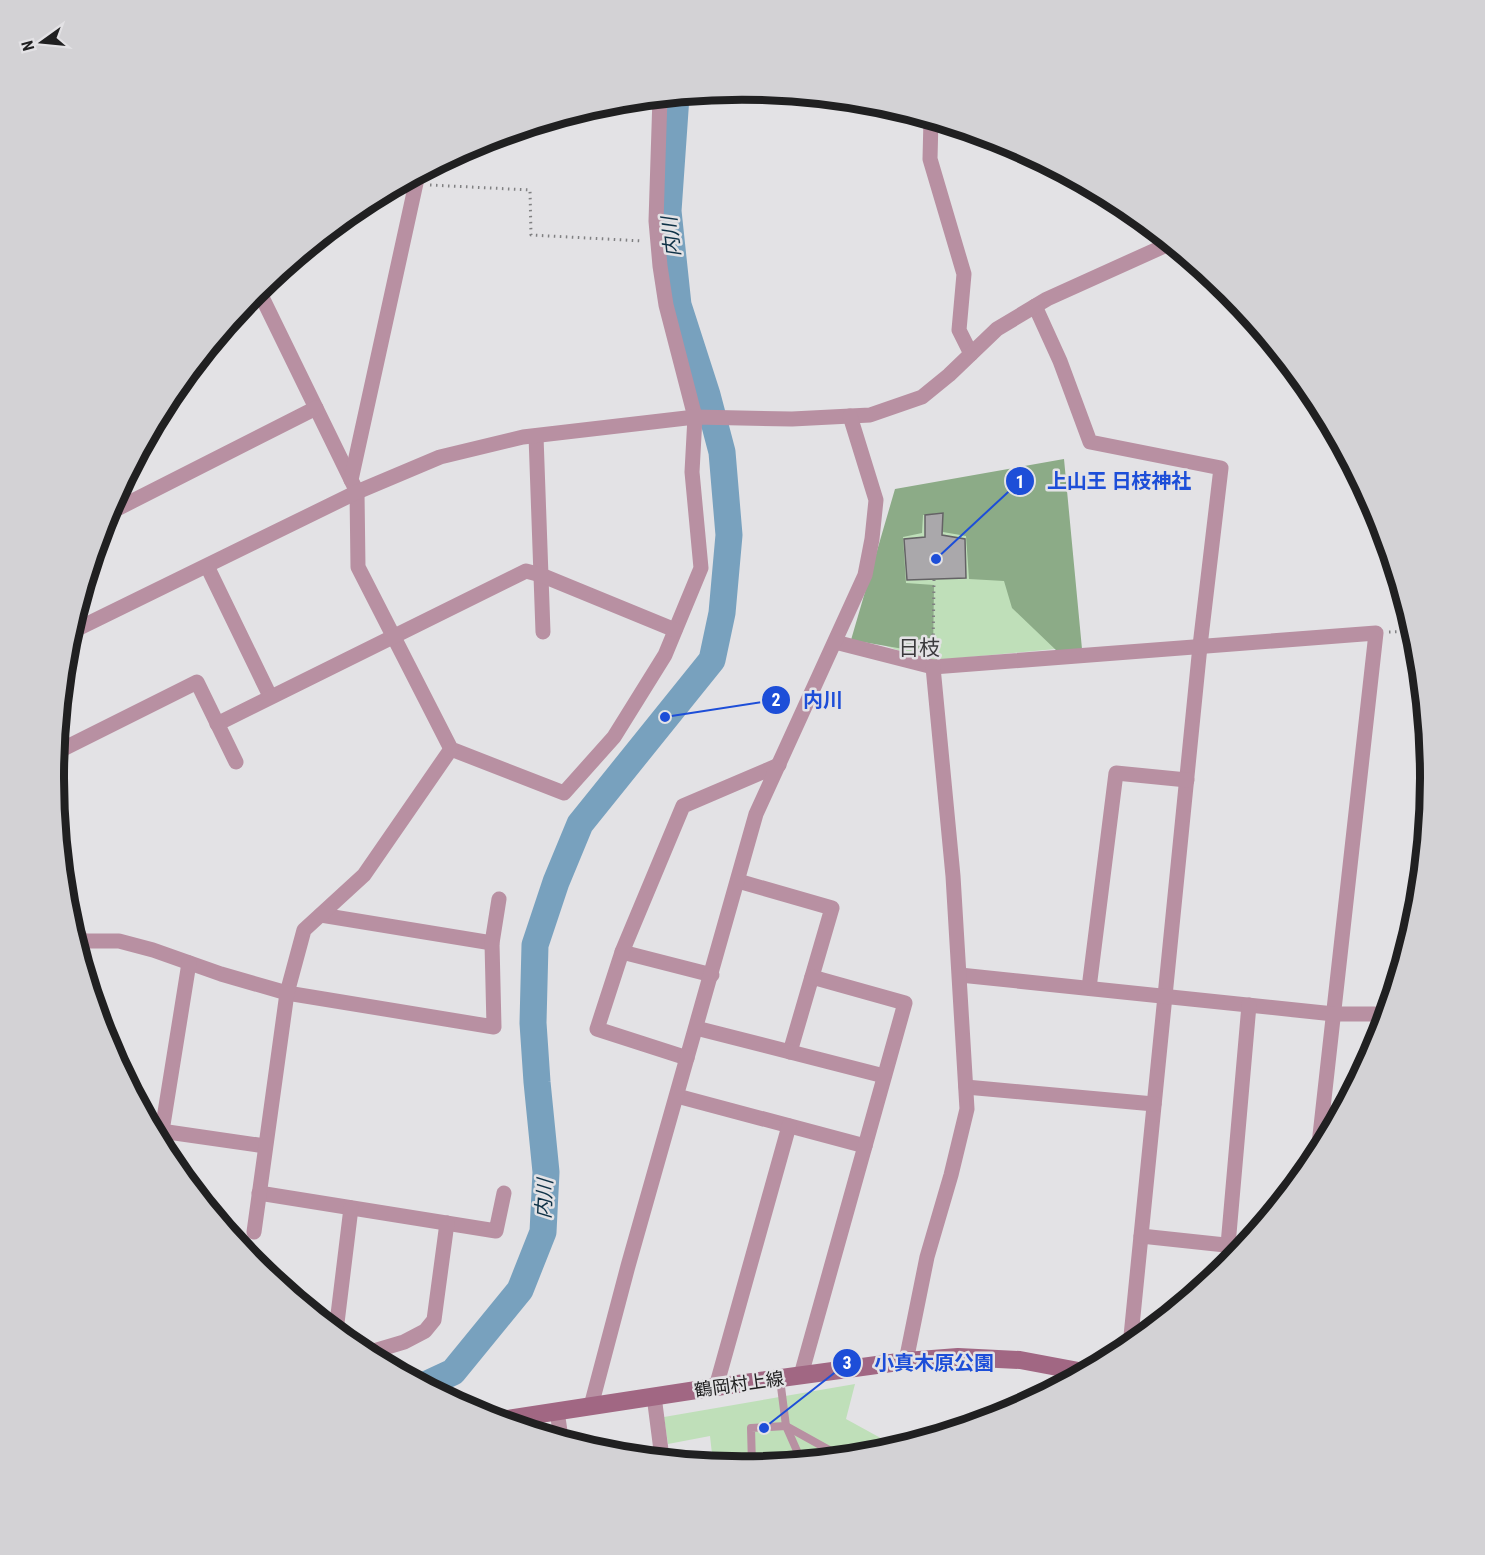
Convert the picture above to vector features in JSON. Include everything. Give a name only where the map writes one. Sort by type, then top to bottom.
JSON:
[{"type":"main road","name":"鶴岡村上線","points":[[518,1417],[906,1361],[958,1357],[1020,1360],[1072,1370]]},
{"type":"street","points":[[416,183],[354,486],[358,567],[451,749],[564,793],[614,736],[665,655],[701,568],[692,472],[695,417],[666,304],[656,221],[660,104]]},
{"type":"street","points":[[931,127],[930,159],[964,274],[959,330],[971,354]]},
{"type":"street","points":[[82,626],[207,566],[354,486],[440,457],[536,436],[695,417],[792,419],[870,415],[922,396],[949,375],[997,329],[1047,299],[1163,247]]},
{"type":"street","points":[[263,298],[354,486]]},
{"type":"street","points":[[1035,306],[1060,361],[1090,442],[1221,468],[1186,780],[1131,1332]]},
{"type":"street","points":[[121,507],[316,408]]},
{"type":"street","points":[[591,1406],[628,1266],[756,814],[865,575],[876,500],[850,416]]},
{"type":"street","points":[[536,436],[543,632]]},
{"type":"street","points":[[207,566],[270,696]]},
{"type":"street","points":[[217,723],[526,571],[541,575],[675,630]]},
{"type":"street","points":[[835,642],[933,667],[1376,633],[1321,1131]]},
{"type":"street","points":[[906,1361],[927,1257],[967,1109],[960,975],[933,667]]},
{"type":"street","points":[[65,748],[197,682],[236,762]]},
{"type":"street","points":[[254,1232],[287,993],[304,930],[364,875],[451,749]]},
{"type":"street","points":[[687,1058],[597,1029],[622,952],[683,806],[779,765]]},
{"type":"street","points":[[1089,988],[1116,773],[1186,780]]},
{"type":"street","points":[[738,881],[832,908],[790,1052]]},
{"type":"street","points":[[86,944],[119,941],[287,993],[494,1027],[492,943],[499,898]]},
{"type":"street","points":[[321,915],[492,943]]},
{"type":"street","points":[[622,952],[711,975]]},
{"type":"street","points":[[159,1123],[189,963]]},
{"type":"street","points":[[960,975],[1335,1014],[1377,1016]]},
{"type":"street","points":[[801,1375],[905,1003],[812,977]]},
{"type":"street","points":[[1228,1245],[1249,1005]]},
{"type":"street","points":[[696,1028],[884,1076]]},
{"type":"street","points":[[966,1087],[1154,1104]]},
{"type":"street","points":[[677,1096],[865,1146]]},
{"type":"street","points":[[716,1387],[789,1126]]},
{"type":"street","points":[[164,1131],[265,1146]]},
{"type":"street","points":[[259,1193],[496,1231],[504,1193]]},
{"type":"street","points":[[337,1320],[351,1208]]},
{"type":"street","points":[[379,1349],[404,1342],[425,1332],[434,1320],[447,1223]]},
{"type":"street","points":[[1141,1236],[1233,1246]]},
{"type":"street","points":[[654,1396],[661,1451]]},
{"type":"street","points":[[557,1411],[560,1430]]},
{"type":"lane","points":[[780,1379],[786,1426],[798,1453]]},
{"type":"lane","points":[[752,1456],[751,1428],[786,1426],[829,1450]]},
{"type":"path","points":[[423,180],[530,190],[531,235],[658,242]]},
{"type":"path","points":[[933,667],[934,580]]},
{"type":"path","points":[[1376,633],[1404,632]]},
{"type":"green space","points":[[1064,459],[1082,649],[1058,652],[1012,608],[1004,581],[969,579],[966,536],[943,532],[943,513],[923,515],[922,533],[903,537],[906,583],[934,585],[933,654],[851,640],[895,489]]},
{"type":"green space","points":[[1059,466],[1076,647],[928,661],[858,636],[898,491]]},
{"type":"green space","points":[[855,1384],[846,1419],[884,1440],[831,1450],[787,1454],[712,1455],[710,1436],[668,1444],[664,1417]]},
{"type":"building","points":[[943,513],[942,535],[965,539],[966,578],[907,580],[904,539],[925,537],[925,515]]},
{"type":"waterway","name":"内川","points":[[434,1381],[453,1372],[520,1290],[543,1232],[546,1172],[533,1023],[535,945],[556,882],[580,824],[712,660],[722,613],[729,535],[722,452],[707,395],[678,305],[668,211],[676,103]]},
{"type":"place","name":"上山王 日枝神社","points":[[936,559]]},
{"type":"place","name":"内川","points":[[665,717]]},
{"type":"place","name":"小真木原公園","points":[[764,1428]]},
{"type":"district","name":"日枝","points":[[919,648]]}]
